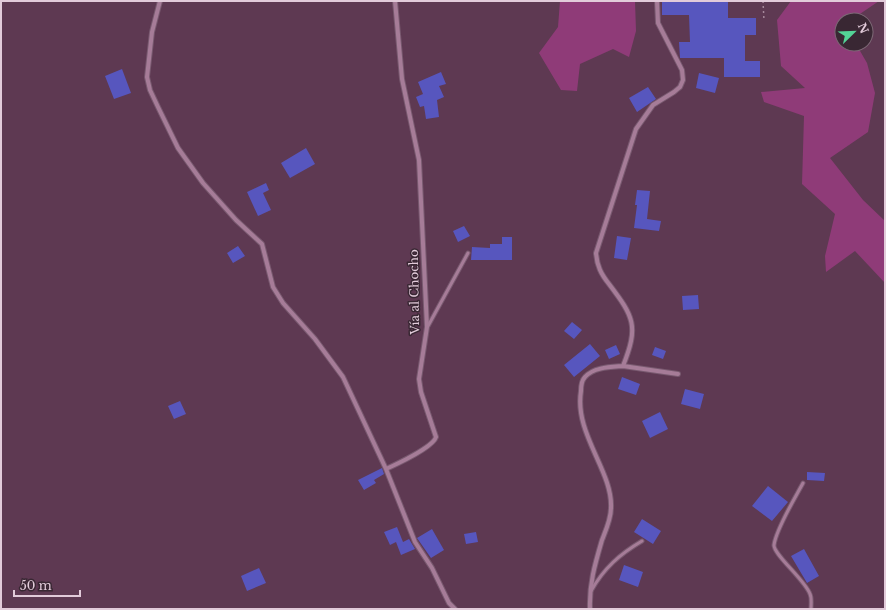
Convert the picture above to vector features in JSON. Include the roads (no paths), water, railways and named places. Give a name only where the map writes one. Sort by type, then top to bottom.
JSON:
[{"type":"street","points":[[160,1],[152,32],[147,77],[150,90],[161,114],[178,148],[203,182],[236,220],[262,244],[274,287],[283,303],[315,339],[342,377],[386,469],[415,542],[432,568],[449,603],[455,609]]},
{"type":"street","name":"Vía al Chocho","points":[[386,469],[435,440],[435,433],[421,392],[419,379],[427,327],[419,160],[402,79],[395,1]]},
{"type":"street","points":[[623,366],[631,343],[632,321],[623,301],[600,273],[596,263],[596,253],[636,129],[653,105],[680,87],[683,80],[682,70],[658,22],[657,1]]},
{"type":"street","points":[[590,609],[591,577],[611,508],[608,488],[590,444],[582,418],[580,396],[582,384],[585,377],[594,371],[607,367],[623,366],[678,374]]},
{"type":"lane","points":[[427,327],[468,253]]},
{"type":"lane","points":[[803,482],[780,527],[774,546],[776,553],[795,571],[809,592],[811,609]]},
{"type":"lane","points":[[590,594],[599,578],[611,563],[625,551],[642,541]]}]
